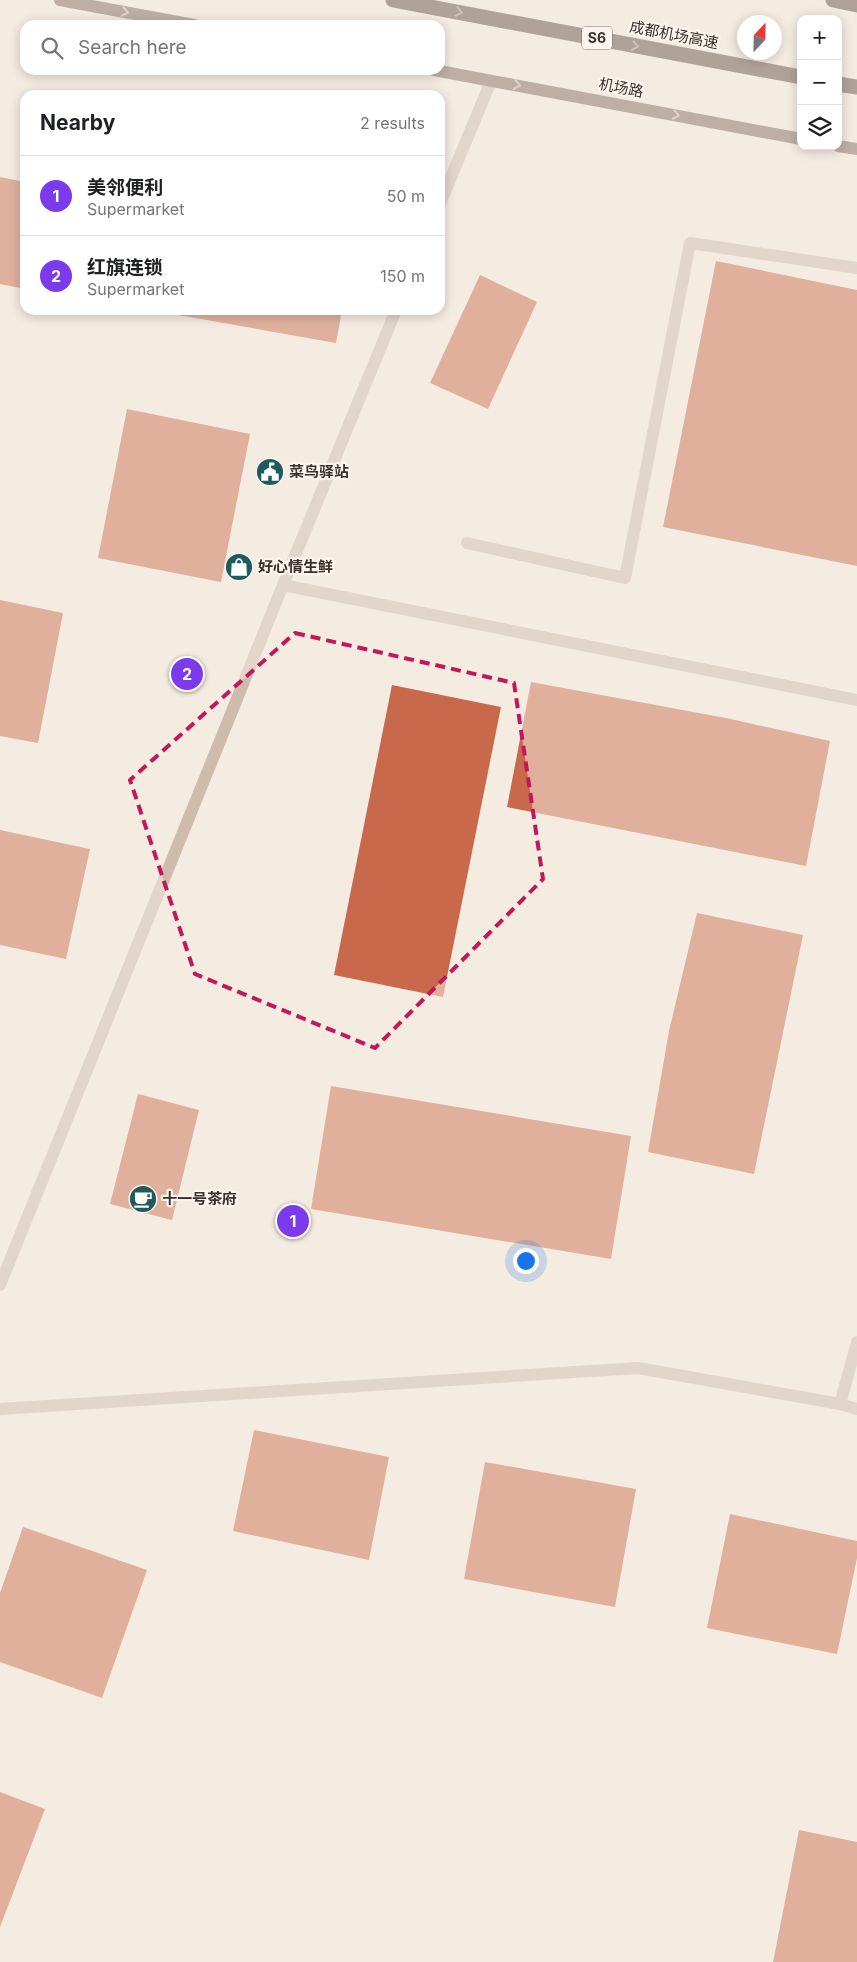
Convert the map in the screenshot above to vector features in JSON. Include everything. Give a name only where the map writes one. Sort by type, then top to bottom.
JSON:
[{"type":"highway","name":"成都机场高速","points":[[393,0],[797,76]]},
{"type":"highway","points":[[833,0],[857,5]]},
{"type":"highway","points":[[842,85],[857,87]]},
{"type":"main road","points":[[60,0],[167,20]]},
{"type":"main road","name":"机场路","points":[[445,72],[797,138]]},
{"type":"main road","points":[[842,147],[857,149]]},
{"type":"street","points":[[445,192],[491,81]]},
{"type":"street","points":[[467,544],[625,578],[690,243],[857,268]]},
{"type":"street","points":[[0,1285],[394,315]]},
{"type":"street","points":[[283,585],[857,700]]},
{"type":"street","points":[[840,1404],[857,1342]]},
{"type":"street","points":[[0,1409],[638,1368],[840,1404],[857,1409]]},
{"type":"highlighted area","points":[[295,633],[514,683],[543,879],[375,1048],[195,974],[130,780]]},
{"type":"building","points":[[0,177],[20,181],[20,288],[0,284]]},
{"type":"building","points":[[716,261],[857,290],[857,566],[663,527]]},
{"type":"building","points":[[480,275],[537,302],[488,409],[430,383]]},
{"type":"building","points":[[178,315],[341,315],[336,343]]},
{"type":"building","points":[[127,409],[250,434],[221,582],[98,558]]},
{"type":"building","points":[[0,600],[63,613],[38,743],[0,736]]},
{"type":"building","points":[[531,682],[726,718],[830,741],[806,866],[507,807]]},
{"type":"building","points":[[392,685],[501,707],[443,997],[334,975]]},
{"type":"building","points":[[0,830],[90,849],[66,959],[0,945]]},
{"type":"building","points":[[697,913],[803,935],[754,1174],[648,1152],[669,1031]]},
{"type":"building","points":[[331,1086],[631,1136],[611,1259],[311,1209]]},
{"type":"building","points":[[138,1094],[199,1110],[172,1220],[110,1204]]},
{"type":"building","points":[[254,1430],[389,1457],[369,1560],[233,1531]]},
{"type":"building","points":[[485,1462],[636,1489],[615,1607],[464,1579]]},
{"type":"building","points":[[730,1514],[857,1541],[857,1558],[837,1654],[707,1628]]},
{"type":"building","points":[[23,1527],[147,1570],[102,1698],[0,1662],[0,1593]]},
{"type":"building","points":[[0,1792],[45,1809],[0,1927]]},
{"type":"building","points":[[799,1830],[857,1842],[857,1962],[773,1962]]},
{"type":"place","name":"菜鸟驿站","points":[[270,472]]},
{"type":"place","name":"好心情生鲜","points":[[239,567]]},
{"type":"place","name":"红旗连锁","points":[[187,674]]},
{"type":"place","name":"十一号茶府","points":[[143,1199]]},
{"type":"place","name":"美邻便利","points":[[293,1221]]}]
